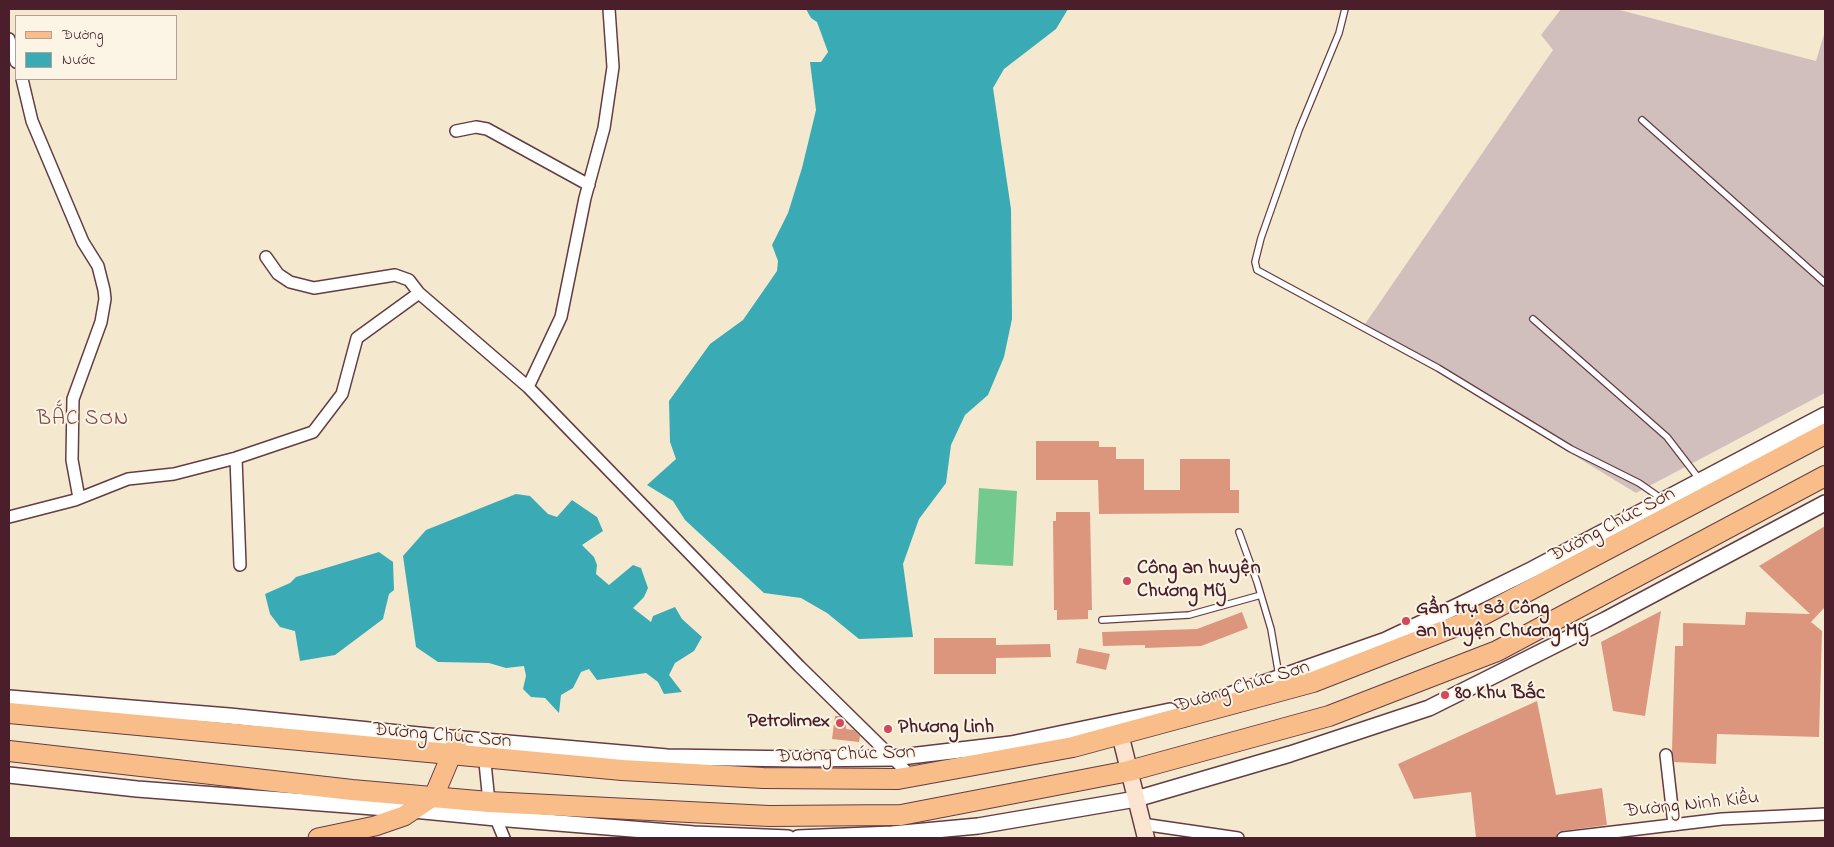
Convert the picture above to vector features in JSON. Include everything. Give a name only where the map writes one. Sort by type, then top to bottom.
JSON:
[{"type":"highway","name":"Đường Chúc Sơn","points":[[9,713],[484,749],[622,770],[763,778],[898,778],[1073,747],[1281,684],[1313,682],[1477,618],[1706,487],[1825,434]]},
{"type":"highway","points":[[9,751],[352,790],[434,796],[493,810],[769,816],[901,815],[1129,771],[1329,716],[1497,651],[1825,476]]},
{"type":"main road","points":[[1120,734],[1144,831]]},
{"type":"main road","points":[[318,838],[375,826],[404,816],[434,796],[455,747]]},
{"type":"street","points":[[528,387],[561,317],[589,185],[601,142],[612,75],[608,9]]},
{"type":"street","points":[[9,39],[15,59]]},
{"type":"street","points":[[22,80],[32,121],[83,242],[98,266],[104,290],[105,299],[100,322],[72,399],[72,460],[79,498]]},
{"type":"street","points":[[456,131],[476,127],[487,129],[589,185]]},
{"type":"street","points":[[266,256],[278,274],[290,282],[302,286],[330,287],[395,275],[409,280],[420,293],[528,387],[799,666],[911,776]]},
{"type":"street","points":[[9,517],[79,498],[128,479],[174,474],[236,458],[313,432],[342,394],[357,338],[420,293]]},
{"type":"street","name":"Đường Chúc Sơn","points":[[484,749],[667,757],[892,758],[1011,744],[1195,706],[1281,684],[1386,640],[1533,569],[1662,499],[1706,487],[1825,415]]},
{"type":"street","points":[[236,458],[240,566]]},
{"type":"street","points":[[798,838],[978,826],[1136,799],[1290,754],[1429,708],[1605,620],[1825,503]]},
{"type":"street","name":"Đường Chúc Sơn","points":[[9,698],[229,716],[455,747]]},
{"type":"street","points":[[484,749],[493,810],[504,838]]},
{"type":"street","points":[[1666,755],[1674,825]]},
{"type":"street","points":[[9,775],[147,790],[413,810],[493,810],[694,834],[788,838]]},
{"type":"street","name":"Đường Ninh Kiều","points":[[1563,838],[1722,819],[1825,814]]},
{"type":"street","points":[[1144,831],[1238,838]]},
{"type":"lane","points":[[1345,9],[1339,33],[1299,130],[1261,238],[1255,262],[1257,270],[1438,368],[1571,449],[1639,483],[1662,499]]},
{"type":"lane","points":[[1642,120],[1825,283]]},
{"type":"lane","points":[[1533,319],[1667,437],[1706,487]]},
{"type":"lane","points":[[1239,532],[1271,629],[1281,684]]},
{"type":"lane","points":[[1102,620],[1189,615],[1261,594]]},
{"type":"shaded area","points":[[1561,9],[1616,9],[1816,61],[1825,31],[1825,393],[1636,493],[1363,327],[1553,50],[1541,35]]},
{"type":"green space","points":[[979,488],[1017,491],[1013,566],[975,564]]},
{"type":"water","points":[[806,9],[1068,9],[1056,29],[1004,69],[993,88],[1011,209],[1012,319],[1004,357],[988,395],[965,415],[951,445],[946,483],[919,519],[903,564],[913,637],[859,639],[827,613],[801,598],[764,593],[685,520],[673,501],[647,485],[676,459],[670,442],[669,401],[710,344],[743,320],[777,271],[778,261],[772,245],[788,213],[802,168],[816,110],[810,62],[821,62],[828,52],[817,22],[811,18]]},
{"type":"water","points":[[516,494],[530,496],[548,514],[557,517],[572,500],[597,517],[603,531],[582,545],[594,557],[597,565],[596,574],[609,585],[633,565],[641,568],[648,588],[644,597],[633,608],[651,622],[653,616],[675,607],[682,619],[702,637],[694,651],[675,663],[669,675],[682,692],[664,694],[658,682],[646,673],[597,680],[589,669],[581,672],[573,688],[561,695],[559,713],[545,698],[531,697],[523,689],[526,676],[524,666],[506,668],[489,663],[438,662],[416,647],[403,556],[426,530]]},
{"type":"water","points":[[379,552],[393,562],[394,590],[389,594],[383,619],[335,655],[300,661],[295,631],[280,627],[270,614],[265,594],[290,583],[296,577]]},
{"type":"building","points":[[1036,441],[1099,441],[1099,447],[1116,447],[1116,459],[1144,459],[1144,490],[1180,490],[1180,459],[1230,459],[1230,490],[1239,490],[1239,513],[1099,514],[1098,480],[1036,480]]},
{"type":"building","points":[[1056,512],[1090,512],[1092,610],[1088,610],[1088,619],[1057,620],[1057,610],[1054,610],[1053,521],[1056,521]]},
{"type":"building","points":[[1825,526],[1825,607],[1811,622],[1822,631],[1819,737],[1717,734],[1716,764],[1674,762],[1672,750],[1675,646],[1683,646],[1683,623],[1745,625],[1746,612],[1810,614],[1759,566]]},
{"type":"building","points":[[1661,611],[1645,716],[1613,711],[1601,642]]},
{"type":"building","points":[[1242,612],[1248,628],[1201,646],[1145,648],[1145,645],[1103,646],[1102,632],[1197,629]]},
{"type":"building","points":[[934,638],[996,638],[996,645],[1050,644],[1051,657],[996,658],[996,674],[934,674]]},
{"type":"building","points":[[1079,648],[1110,654],[1106,670],[1076,663]]},
{"type":"building","points":[[1537,701],[1556,795],[1602,788],[1607,825],[1558,832],[1556,838],[1476,838],[1471,792],[1414,799],[1398,764]]},
{"type":"building","name":"Petrolimex","points":[[835,716],[840,716],[846,723],[846,729],[854,730],[860,736],[859,742],[832,739]]},
{"type":"place","name":"Công an huyện Chương Mỹ","points":[[1127,581]]},
{"type":"place","name":"Gần trụ sở Công an huyện Chương Mỹ","points":[[1406,621]]},
{"type":"place","name":"80 Khu Bắc","points":[[1445,695]]},
{"type":"place","name":"Petrolimex","points":[[840,723]]},
{"type":"place","name":"Phương Linh","points":[[888,729]]},
{"type":"district","name":"BẮC SƠN","points":[[83,421]]}]
